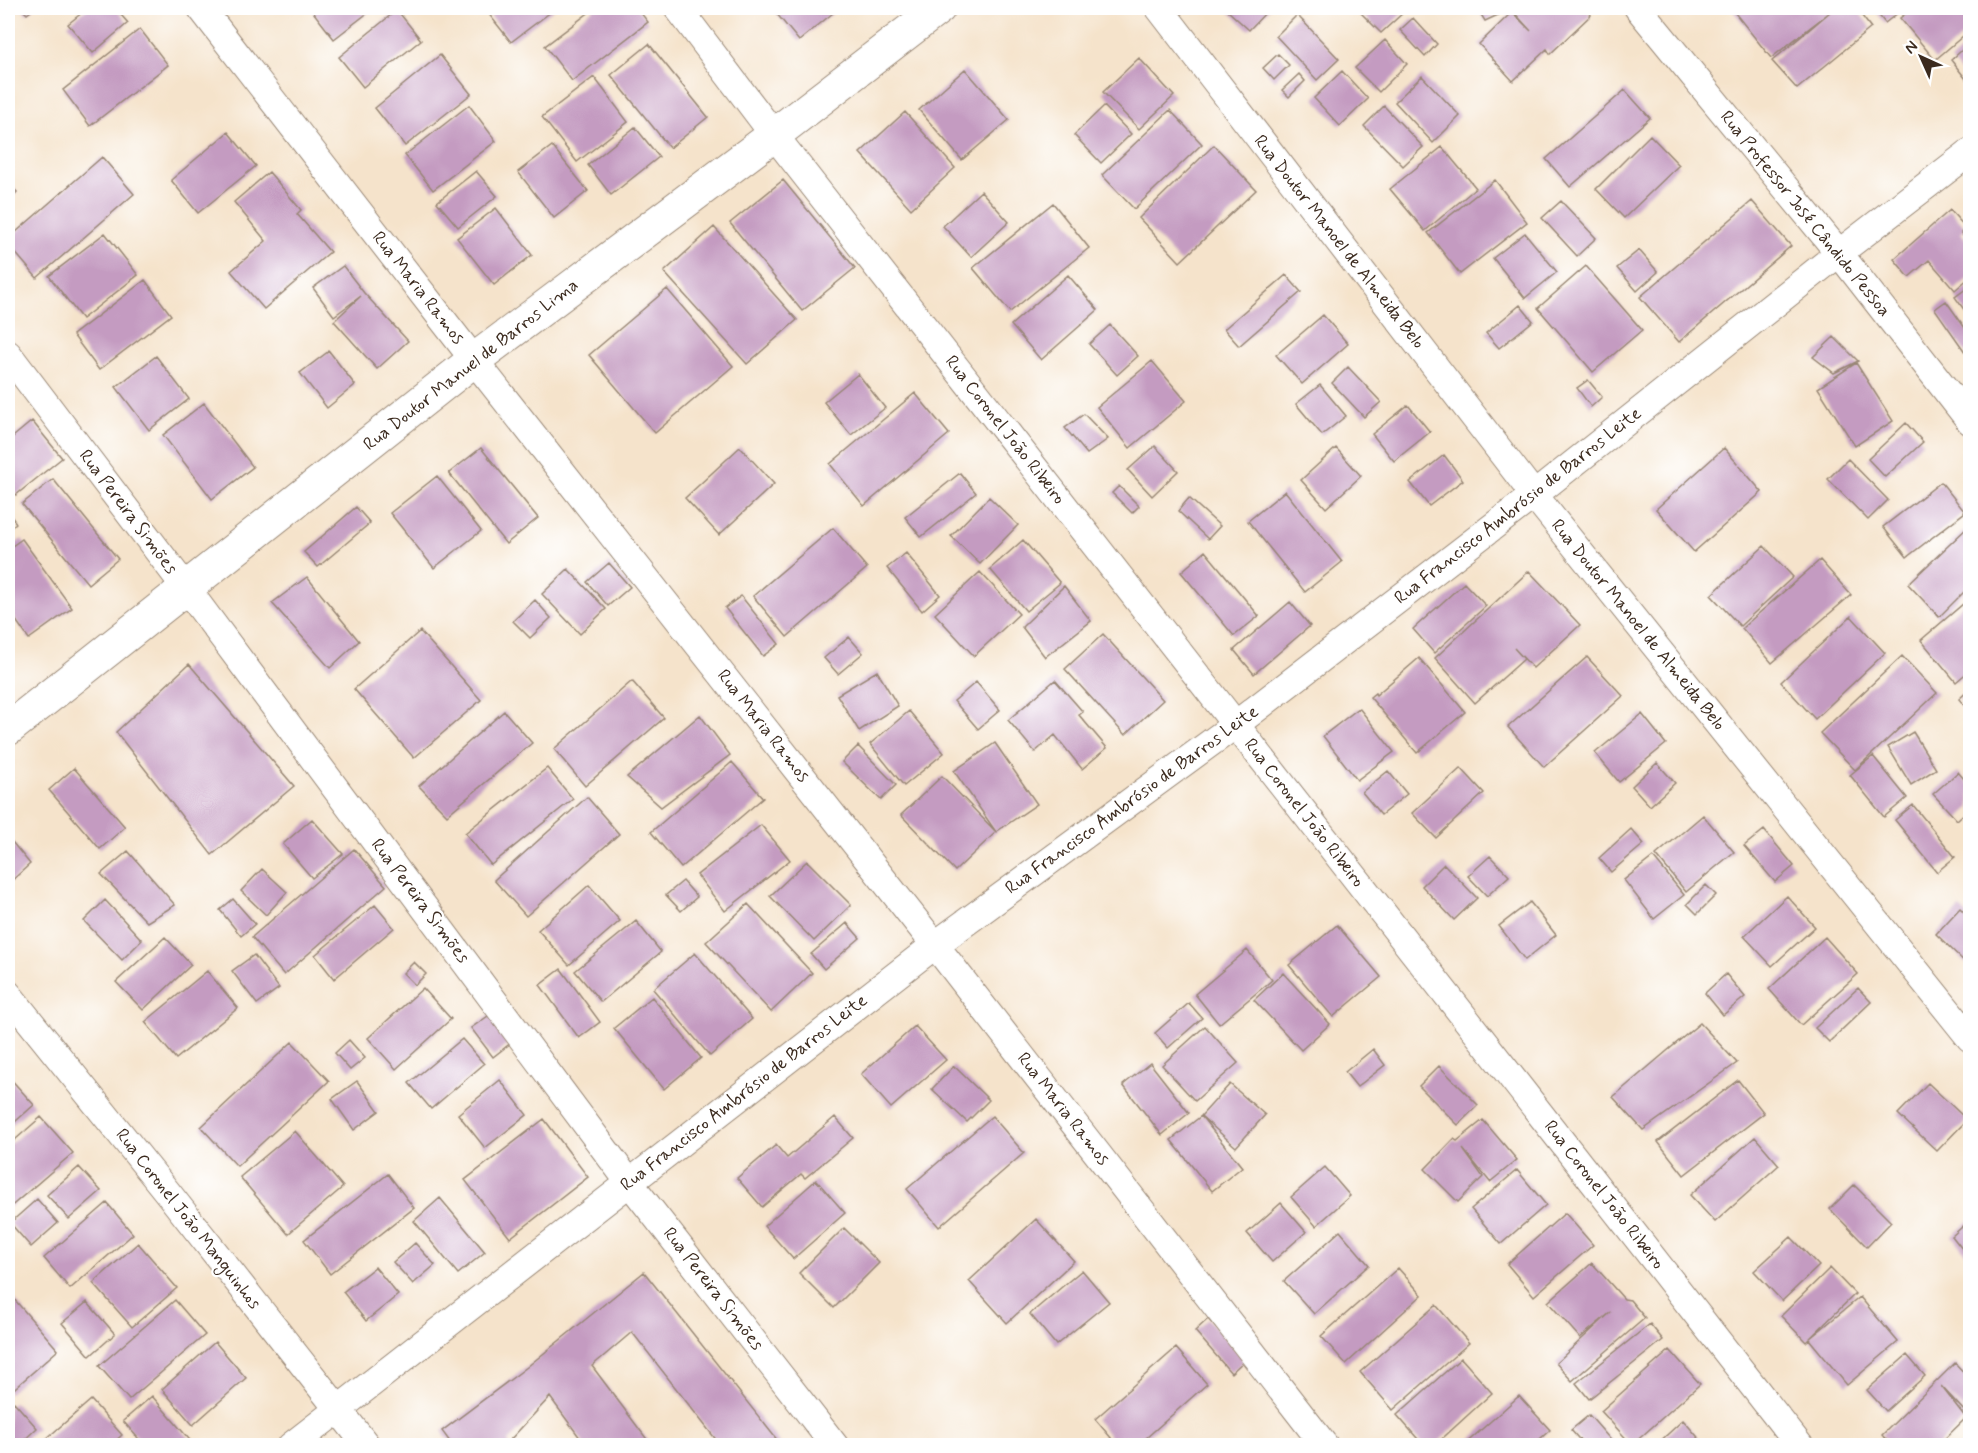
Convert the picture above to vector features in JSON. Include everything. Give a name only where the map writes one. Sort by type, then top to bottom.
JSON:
[{"type":"street","name":"Rua Maria Ramos","points":[[201,8],[1325,1446]]},
{"type":"street","name":"Rua Coronel João Ribeiro","points":[[678,8],[774,135],[1800,1446]]},
{"type":"street","name":"Rua Doutor Manuel de Barros Lima","points":[[8,729],[474,360],[939,8]]},
{"type":"street","name":"Rua Doutor Manoel de Almeida Belo","points":[[1159,8],[1534,495],[1971,1038]]},
{"type":"street","name":"Rua Professor José Cândido Pessoa","points":[[1638,8],[1839,253],[1971,422]]},
{"type":"street","name":"Rua Francisco Ambrósio de Barros Leite","points":[[291,1446],[935,945],[1235,725],[1534,495],[1839,253],[1971,152]]},
{"type":"street","name":"Rua Pereira Simões","points":[[8,354],[186,588],[629,1182],[835,1446]]},
{"type":"street","name":"Rua Coronel João Manguinhos","points":[[8,994],[168,1192],[367,1446]]},
{"type":"building","points":[[21,8],[35,8],[27,14]]},
{"type":"building","points":[[88,8],[115,8],[128,23],[93,53],[68,24]]},
{"type":"building","points":[[310,8],[374,8],[334,39]]},
{"type":"building","points":[[484,8],[556,8],[511,42]]},
{"type":"building","points":[[595,8],[637,8],[648,22],[572,81],[545,46]]},
{"type":"building","points":[[772,8],[829,8],[833,13],[799,41]]},
{"type":"building","points":[[1230,8],[1270,8],[1249,30],[1227,10]]},
{"type":"building","points":[[1356,8],[1401,8],[1405,11],[1381,33]]},
{"type":"building","points":[[1477,8],[1510,8],[1511,9],[1485,21]]},
{"type":"building","points":[[1585,8],[1591,15],[1550,54],[1547,49],[1513,81],[1479,44],[1512,12],[1531,31],[1511,9]]},
{"type":"building","points":[[1731,8],[1856,8],[1871,28],[1797,89],[1772,61],[1830,12],[1771,58]]},
{"type":"building","points":[[1873,8],[1904,8],[1885,23]]},
{"type":"building","points":[[1913,8],[1970,8],[1970,30],[1935,60],[1900,18]]},
{"type":"building","points":[[397,10],[421,40],[363,87],[339,57]]},
{"type":"building","points":[[1297,15],[1339,59],[1317,80],[1276,36]]},
{"type":"building","points":[[1413,18],[1437,44],[1425,57],[1400,30]]},
{"type":"building","points":[[140,29],[168,65],[90,126],[63,90]]},
{"type":"building","points":[[1385,40],[1407,64],[1379,92],[1355,68]]},
{"type":"building","points":[[1970,43],[1970,84],[1951,60]]},
{"type":"building","points":[[649,44],[708,117],[670,148],[611,75]]},
{"type":"building","points":[[1278,54],[1289,65],[1274,80],[1263,68]]},
{"type":"building","points":[[440,55],[471,94],[405,146],[375,108]]},
{"type":"building","points":[[1139,58],[1174,96],[1139,129],[1103,92]]},
{"type":"building","points":[[965,69],[1009,120],[962,160],[919,110]]},
{"type":"building","points":[[1342,71],[1368,99],[1340,126],[1314,98]]},
{"type":"building","points":[[1299,74],[1305,81],[1289,97],[1282,90]]},
{"type":"building","points":[[1422,76],[1460,116],[1433,143],[1395,102]]},
{"type":"building","points":[[594,77],[628,122],[577,162],[542,117]]},
{"type":"building","points":[[1625,90],[1650,118],[1570,187],[1546,159]]},
{"type":"building","points":[[469,105],[496,141],[433,190],[405,155]]},
{"type":"building","points":[[1104,106],[1131,134],[1101,163],[1074,135]]},
{"type":"building","points":[[1384,106],[1423,147],[1403,166],[1364,126]]},
{"type":"building","points":[[1170,110],[1202,144],[1134,209],[1102,175]]},
{"type":"building","points":[[905,112],[955,168],[911,209],[860,153]]},
{"type":"building","points":[[635,127],[659,157],[611,195],[588,165]]},
{"type":"building","points":[[228,132],[256,166],[198,213],[171,180]]},
{"type":"building","points":[[1650,135],[1679,165],[1624,218],[1596,189]]},
{"type":"building","points":[[1214,145],[1256,190],[1180,262],[1139,218]]},
{"type":"building","points":[[552,146],[588,191],[554,218],[518,172]]},
{"type":"building","points":[[1442,147],[1476,188],[1425,231],[1390,189]]},
{"type":"building","points":[[102,157],[134,194],[37,278],[8,244],[8,239]]},
{"type":"building","points":[[476,171],[497,196],[458,227],[437,202]]},
{"type":"building","points":[[269,172],[301,210],[297,214],[330,252],[264,309],[231,271],[266,241],[234,202]]},
{"type":"building","points":[[783,180],[855,268],[802,311],[730,223]]},
{"type":"building","points":[[1495,180],[1527,222],[1460,274],[1428,233]]},
{"type":"building","points":[[8,183],[17,192],[8,201]]},
{"type":"building","points":[[981,191],[1009,222],[971,257],[943,226]]},
{"type":"building","points":[[1561,201],[1596,238],[1577,256],[1542,218]]},
{"type":"building","points":[[1752,201],[1791,246],[1679,342],[1640,297]]},
{"type":"building","points":[[1053,203],[1089,248],[1010,312],[973,268]]},
{"type":"building","points":[[496,208],[532,255],[494,285],[457,238]]},
{"type":"building","points":[[1950,210],[1966,228],[1961,233],[1970,244],[1970,277],[1955,290],[1929,260],[1909,277],[1894,259]]},
{"type":"building","points":[[714,227],[797,320],[747,364],[664,272]]},
{"type":"building","points":[[105,233],[138,275],[82,319],[49,276]]},
{"type":"building","points":[[1525,233],[1557,272],[1525,298],[1493,258]]},
{"type":"building","points":[[1639,250],[1658,272],[1637,291],[1617,268]]},
{"type":"building","points":[[343,266],[364,293],[408,341],[377,369],[334,321],[361,296],[334,316],[313,288]]},
{"type":"building","points":[[1586,266],[1642,330],[1593,372],[1538,308]]},
{"type":"building","points":[[1068,275],[1098,310],[1041,360],[1011,325]]},
{"type":"building","points":[[1286,275],[1301,292],[1239,346],[1224,329]]},
{"type":"building","points":[[145,280],[171,315],[99,370],[73,335]]},
{"type":"building","points":[[1970,286],[1970,318],[1955,297]]},
{"type":"building","points":[[667,289],[733,366],[655,433],[589,355]]},
{"type":"building","points":[[1946,301],[1970,335],[1970,359],[1935,309]]},
{"type":"building","points":[[1520,305],[1533,321],[1499,348],[1486,333]]},
{"type":"building","points":[[1323,315],[1348,344],[1302,384],[1276,355]]},
{"type":"building","points":[[1110,325],[1138,356],[1117,375],[1089,344]]},
{"type":"building","points":[[1834,337],[1858,361],[1834,373],[1813,357]]},
{"type":"building","points":[[329,351],[355,385],[327,408],[300,373]]},
{"type":"building","points":[[156,356],[189,399],[149,430],[116,387]]},
{"type":"building","points":[[1152,361],[1186,401],[1130,448],[1097,407]]},
{"type":"building","points":[[1856,363],[1893,421],[1855,446],[1818,388]]},
{"type":"building","points":[[1348,367],[1381,402],[1364,417],[1332,383]]},
{"type":"building","points":[[858,374],[885,408],[851,435],[824,402]]},
{"type":"building","points":[[1588,380],[1602,397],[1591,407],[1577,388]]},
{"type":"building","points":[[1320,385],[1346,416],[1322,435],[1296,404]]},
{"type":"building","points":[[915,393],[949,434],[864,506],[830,464]]},
{"type":"building","points":[[204,403],[253,467],[212,499],[163,435]]},
{"type":"building","points":[[1408,405],[1430,432],[1394,461],[1372,434]]},
{"type":"building","points":[[1084,414],[1108,439],[1087,454],[1065,428]]},
{"type":"building","points":[[32,421],[62,458],[16,495],[10,488],[8,490],[8,441]]},
{"type":"building","points":[[1906,423],[1923,442],[1885,477],[1868,459]]},
{"type":"building","points":[[1155,446],[1178,471],[1152,496],[1128,470]]},
{"type":"building","points":[[740,447],[774,484],[719,535],[685,498]]},
{"type":"building","points":[[481,448],[538,518],[506,544],[449,473]]},
{"type":"building","points":[[1336,448],[1361,476],[1326,508],[1301,480]]},
{"type":"building","points":[[1724,448],[1762,492],[1694,552],[1656,509]]},
{"type":"building","points":[[1444,455],[1463,480],[1429,506],[1410,482]]},
{"type":"building","points":[[1848,459],[1888,500],[1868,520],[1828,479]]},
{"type":"building","points":[[960,473],[976,493],[921,537],[905,517]]},
{"type":"building","points":[[437,476],[481,531],[434,568],[390,513]]},
{"type":"building","points":[[53,479],[118,559],[88,584],[22,504]]},
{"type":"building","points":[[1941,482],[1965,512],[1907,557],[1883,527]]},
{"type":"building","points":[[1119,486],[1139,506],[1132,513],[1112,493]]},
{"type":"building","points":[[1285,491],[1342,562],[1305,592],[1248,521]]},
{"type":"building","points":[[989,497],[1018,525],[980,564],[951,536]]},
{"type":"building","points":[[1189,498],[1220,526],[1208,539],[1178,511]]},
{"type":"building","points":[[356,507],[370,523],[318,567],[304,552]]},
{"type":"building","points":[[8,512],[16,523],[8,530]]},
{"type":"building","points":[[1970,525],[1970,586],[1939,617],[1908,584]]},
{"type":"building","points":[[833,528],[867,568],[787,637],[753,596]]},
{"type":"building","points":[[22,539],[72,608],[29,639],[8,609],[8,549]]},
{"type":"building","points":[[1023,540],[1060,583],[1026,611],[990,569]]},
{"type":"building","points":[[1764,546],[1793,577],[1740,626],[1711,595]]},
{"type":"building","points":[[1205,551],[1259,616],[1234,636],[1181,572]]},
{"type":"building","points":[[906,553],[940,595],[922,611],[887,568]]},
{"type":"building","points":[[1820,560],[1851,595],[1772,663],[1742,628]]},
{"type":"building","points":[[609,563],[630,587],[608,606],[587,582]]},
{"type":"building","points":[[568,569],[606,609],[580,634],[542,594]]},
{"type":"building","points":[[1529,571],[1580,625],[1533,668],[1514,648],[1524,659],[1475,703],[1435,658]]},
{"type":"building","points":[[980,572],[1019,614],[974,656],[935,614]]},
{"type":"building","points":[[307,577],[359,641],[330,668],[272,603]]},
{"type":"building","points":[[1464,583],[1486,606],[1434,653],[1413,629]]},
{"type":"building","points":[[1064,586],[1091,621],[1045,657],[1022,627]]},
{"type":"building","points":[[741,596],[779,644],[763,656],[725,608]]},
{"type":"building","points":[[1970,598],[1970,670],[1956,682],[1921,640]]},
{"type":"building","points":[[535,600],[551,618],[530,638],[513,621]]},
{"type":"building","points":[[1290,602],[1310,626],[1254,674],[1234,650]]},
{"type":"building","points":[[1851,616],[1885,653],[1815,719],[1781,682]]},
{"type":"building","points":[[420,631],[481,700],[414,758],[354,689]]},
{"type":"building","points":[[1103,634],[1163,700],[1125,735],[1065,669]]},
{"type":"building","points":[[849,637],[863,653],[838,674],[824,658]]},
{"type":"building","points":[[1902,656],[1937,693],[1855,770],[1820,733]]},
{"type":"building","points":[[1587,657],[1623,696],[1544,767],[1508,727]]},
{"type":"building","points":[[1419,658],[1465,712],[1417,753],[1370,697],[1375,693],[1376,695]]},
{"type":"building","points":[[189,664],[294,786],[212,855],[116,732]]},
{"type":"building","points":[[877,671],[898,706],[859,731],[837,695]]},
{"type":"building","points":[[1055,680],[1083,712],[1079,715],[1107,748],[1082,769],[1055,735],[1035,752],[1008,720]]},
{"type":"building","points":[[632,681],[664,718],[585,786],[554,749]]},
{"type":"building","points":[[976,682],[1000,710],[978,729],[954,701]]},
{"type":"building","points":[[1970,689],[1970,712],[1959,699]]},
{"type":"building","points":[[1359,708],[1394,752],[1357,780],[1323,736]]},
{"type":"building","points":[[504,711],[532,743],[447,815],[419,786]]},
{"type":"building","points":[[909,711],[944,753],[904,786],[870,744]]},
{"type":"building","points":[[1642,714],[1666,744],[1619,782],[1595,753]]},
{"type":"building","points":[[700,715],[730,755],[661,807],[627,777]]},
{"type":"building","points":[[1913,732],[1936,769],[1911,785],[1888,747]]},
{"type":"building","points":[[995,743],[1037,804],[996,832],[954,771]]},
{"type":"building","points":[[858,746],[896,785],[881,800],[842,762]]},
{"type":"building","points":[[1873,756],[1907,798],[1884,817],[1850,775]]},
{"type":"building","points":[[732,762],[763,798],[681,868],[651,832]]},
{"type":"building","points":[[1657,763],[1675,783],[1650,806],[1632,786]]},
{"type":"building","points":[[74,768],[125,827],[100,849],[49,790]]},
{"type":"building","points":[[547,768],[573,799],[491,865],[465,833]]},
{"type":"building","points":[[1461,768],[1484,793],[1436,838],[1412,813]]},
{"type":"building","points":[[1388,771],[1407,794],[1381,815],[1362,792]]},
{"type":"building","points":[[1958,772],[1970,786],[1970,808],[1957,820],[1933,794]]},
{"type":"building","points":[[942,776],[996,832],[955,871],[901,815]]},
{"type":"building","points":[[587,797],[619,834],[526,916],[494,880]]},
{"type":"building","points":[[1913,805],[1955,857],[1937,872],[1895,820]]},
{"type":"building","points":[[1703,815],[1734,852],[1686,892],[1656,855]]},
{"type":"building","points":[[312,819],[343,854],[312,878],[283,844]]},
{"type":"building","points":[[761,825],[790,860],[725,911],[697,875]]},
{"type":"building","points":[[1631,829],[1644,844],[1611,872],[1599,858]]},
{"type":"building","points":[[1764,830],[1794,866],[1775,882],[1744,846]]},
{"type":"building","points":[[8,837],[30,864],[8,884]]},
{"type":"building","points":[[354,849],[386,886],[284,975],[252,937]]},
{"type":"building","points":[[128,851],[175,905],[147,922],[101,874]]},
{"type":"building","points":[[1490,856],[1509,876],[1487,896],[1468,876]]},
{"type":"building","points":[[1653,857],[1684,895],[1654,919],[1624,880]]},
{"type":"building","points":[[807,861],[851,905],[814,941],[770,896]]},
{"type":"building","points":[[1444,864],[1477,898],[1454,920],[1422,886]]},
{"type":"building","points":[[262,869],[287,892],[266,915],[241,891]]},
{"type":"building","points":[[683,881],[697,897],[681,911],[666,895]]},
{"type":"building","points":[[589,885],[620,921],[569,965],[538,930]]},
{"type":"building","points":[[1706,885],[1716,895],[1697,914],[1687,904]]},
{"type":"building","points":[[1787,896],[1815,927],[1772,966],[1744,936]]},
{"type":"building","points":[[233,899],[255,924],[241,936],[220,910]]},
{"type":"building","points":[[105,900],[142,940],[122,960],[84,921]]},
{"type":"building","points":[[1530,902],[1556,935],[1525,960],[1499,926]]},
{"type":"building","points":[[748,904],[812,973],[771,1012],[706,942]]},
{"type":"building","points":[[375,905],[394,928],[334,979],[315,955]]},
{"type":"building","points":[[1960,908],[1970,918],[1970,967],[1936,934]]},
{"type":"building","points":[[636,921],[661,952],[601,1002],[575,971]]},
{"type":"building","points":[[847,923],[860,938],[824,969],[811,954]]},
{"type":"building","points":[[1337,925],[1381,977],[1333,1017],[1289,965]]},
{"type":"building","points":[[165,937],[191,965],[143,1010],[116,982]]},
{"type":"building","points":[[1825,937],[1858,974],[1801,1025],[1769,989]]},
{"type":"building","points":[[1247,950],[1272,980],[1219,1024],[1195,994]]},
{"type":"building","points":[[695,953],[752,1019],[710,1056],[653,989]]},
{"type":"building","points":[[254,955],[279,988],[257,1004],[232,971]]},
{"type":"building","points":[[414,962],[426,974],[415,985],[403,973]]},
{"type":"building","points":[[561,969],[600,1022],[579,1038],[540,985]]},
{"type":"building","points":[[207,971],[238,1008],[176,1059],[145,1022]]},
{"type":"building","points":[[1283,973],[1330,1024],[1301,1050],[1254,1000]]},
{"type":"building","points":[[1726,974],[1745,997],[1723,1015],[1705,993]]},
{"type":"building","points":[[423,988],[451,1019],[396,1069],[368,1038]]},
{"type":"building","points":[[1858,988],[1871,1002],[1829,1042],[1815,1028]]},
{"type":"building","points":[[652,997],[701,1058],[664,1089],[614,1028]]},
{"type":"building","points":[[1189,1003],[1202,1018],[1168,1048],[1155,1033]]},
{"type":"building","points":[[491,1014],[512,1042],[493,1057],[471,1028]]},
{"type":"building","points":[[1700,1023],[1737,1063],[1643,1130],[1613,1097]]},
{"type":"building","points":[[915,1026],[946,1060],[891,1108],[861,1074]]},
{"type":"building","points":[[1205,1026],[1238,1063],[1195,1101],[1162,1065]]},
{"type":"building","points":[[462,1039],[484,1064],[431,1109],[409,1083]]},
{"type":"building","points":[[349,1040],[365,1058],[350,1070],[335,1053]]},
{"type":"building","points":[[292,1042],[329,1081],[237,1166],[201,1127]]},
{"type":"building","points":[[1373,1049],[1385,1065],[1357,1087],[1345,1072]]},
{"type":"building","points":[[1150,1063],[1189,1113],[1162,1135],[1123,1085]]},
{"type":"building","points":[[954,1066],[989,1100],[967,1122],[932,1089]]},
{"type":"building","points":[[1439,1066],[1478,1105],[1458,1125],[1419,1086]]},
{"type":"building","points":[[8,1076],[34,1105],[8,1128]]},
{"type":"building","points":[[500,1080],[527,1115],[485,1148],[458,1114]]},
{"type":"building","points":[[1738,1080],[1764,1113],[1684,1175],[1658,1142]]},
{"type":"building","points":[[357,1081],[379,1111],[354,1130],[332,1099]]},
{"type":"building","points":[[1928,1083],[1967,1120],[1937,1151],[1898,1114]]},
{"type":"building","points":[[1230,1084],[1265,1115],[1236,1147],[1201,1116]]},
{"type":"building","points":[[992,1116],[1024,1153],[939,1227],[907,1189]]},
{"type":"building","points":[[1201,1116],[1242,1167],[1212,1191],[1171,1140]]},
{"type":"building","points":[[41,1117],[73,1153],[8,1209],[8,1146]]},
{"type":"building","points":[[835,1117],[853,1138],[805,1178],[801,1174],[762,1207],[737,1178],[776,1145],[787,1158]]},
{"type":"building","points":[[544,1119],[588,1177],[510,1238],[465,1180]]},
{"type":"building","points":[[1483,1120],[1517,1160],[1490,1182],[1463,1149],[1483,1177],[1458,1202],[1425,1169],[1454,1139],[1457,1141]]},
{"type":"building","points":[[295,1131],[343,1187],[288,1234],[240,1177]]},
{"type":"building","points":[[1755,1137],[1779,1165],[1715,1222],[1690,1195]]},
{"type":"building","points":[[79,1167],[101,1191],[69,1219],[47,1195]]},
{"type":"building","points":[[1325,1167],[1350,1196],[1316,1226],[1291,1197]]},
{"type":"building","points":[[1517,1170],[1546,1205],[1501,1244],[1471,1209]]},
{"type":"building","points":[[388,1174],[414,1208],[330,1274],[304,1240]]},
{"type":"building","points":[[816,1180],[845,1213],[793,1259],[764,1226]]},
{"type":"building","points":[[1854,1185],[1891,1222],[1867,1247],[1830,1209]]},
{"type":"building","points":[[440,1198],[485,1252],[458,1274],[414,1221]]},
{"type":"building","points":[[37,1199],[58,1223],[31,1247],[10,1223]]},
{"type":"building","points":[[107,1203],[133,1234],[70,1289],[44,1258]]},
{"type":"building","points":[[1281,1203],[1306,1232],[1272,1262],[1247,1233]]},
{"type":"building","points":[[1565,1213],[1593,1245],[1534,1296],[1507,1264]]},
{"type":"building","points":[[1036,1219],[1074,1261],[1007,1323],[969,1281]]},
{"type":"building","points":[[1970,1220],[1970,1259],[1952,1236]]},
{"type":"building","points":[[844,1228],[879,1263],[834,1308],[799,1273]]},
{"type":"building","points":[[1340,1231],[1369,1265],[1314,1314],[1284,1281]]},
{"type":"building","points":[[1791,1237],[1819,1266],[1782,1301],[1754,1271]]},
{"type":"building","points":[[138,1243],[177,1288],[132,1327],[93,1283]]},
{"type":"building","points":[[415,1243],[435,1265],[413,1284],[393,1262]]},
{"type":"building","points":[[1592,1263],[1624,1299],[1630,1300],[1645,1318],[1572,1381],[1556,1363],[1611,1312],[1580,1338],[1548,1302]]},
{"type":"building","points":[[375,1267],[398,1295],[366,1321],[343,1292]]},
{"type":"building","points":[[1398,1268],[1422,1295],[1346,1364],[1321,1336]]},
{"type":"building","points":[[1830,1268],[1855,1294],[1806,1342],[1781,1316]]},
{"type":"building","points":[[1082,1270],[1109,1302],[1056,1345],[1030,1314]]},
{"type":"building","points":[[644,1272],[782,1446],[721,1446],[632,1332],[592,1366],[652,1446],[586,1446],[550,1397],[508,1442],[511,1446],[453,1446],[442,1431],[527,1367]]},
{"type":"building","points":[[1860,1297],[1898,1342],[1847,1385],[1809,1339]]},
{"type":"building","points":[[14,1299],[58,1350],[8,1394],[8,1305]]},
{"type":"building","points":[[175,1300],[205,1335],[129,1400],[99,1366]]},
{"type":"building","points":[[87,1302],[115,1334],[90,1356],[62,1323]]},
{"type":"building","points":[[1436,1305],[1469,1343],[1393,1410],[1360,1372]]},
{"type":"building","points":[[1208,1319],[1245,1360],[1231,1373],[1195,1331]]},
{"type":"building","points":[[1650,1324],[1663,1340],[1589,1399],[1576,1383]]},
{"type":"building","points":[[215,1342],[246,1378],[193,1425],[162,1389]]},
{"type":"building","points":[[1176,1348],[1207,1384],[1137,1446],[1118,1446],[1095,1419]]},
{"type":"building","points":[[1670,1350],[1700,1384],[1632,1445],[1601,1411]]},
{"type":"building","points":[[1907,1355],[1925,1376],[1886,1411],[1867,1390]]},
{"type":"building","points":[[1461,1358],[1492,1393],[1434,1446],[1424,1446],[1397,1415]]},
{"type":"building","points":[[1955,1363],[1970,1379],[1970,1410],[1967,1414],[1941,1386],[1966,1418],[1937,1446],[1892,1446],[1882,1435]]},
{"type":"building","points":[[152,1396],[195,1446],[145,1446],[123,1421]]},
{"type":"building","points":[[1519,1396],[1550,1430],[1532,1446],[1463,1446]]},
{"type":"building","points":[[91,1400],[122,1435],[110,1446],[38,1446]]},
{"type":"building","points":[[14,1402],[37,1428],[18,1446],[8,1446],[8,1408]]},
{"type":"building","points":[[1589,1415],[1616,1446],[1585,1446],[1571,1430]]},
{"type":"building","points":[[1683,1420],[1703,1443],[1700,1446],[1655,1446]]}]
